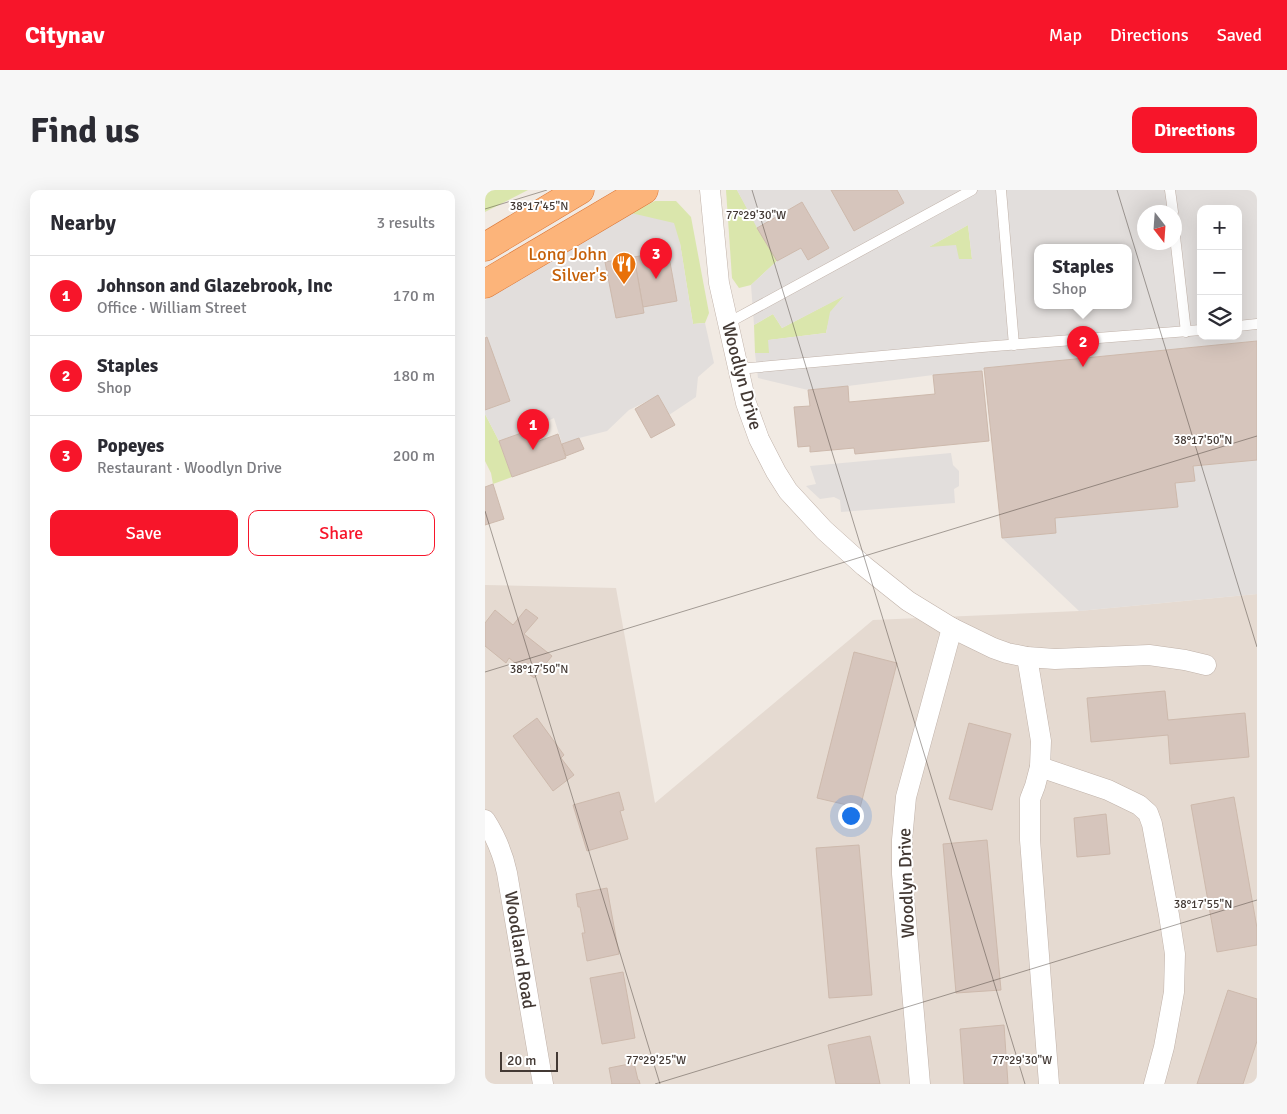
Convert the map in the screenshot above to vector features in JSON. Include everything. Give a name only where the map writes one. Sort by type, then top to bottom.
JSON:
[{"type":"highway","points":[[485,247],[580,190]]},
{"type":"highway","points":[[485,284],[644,190]]},
{"type":"street","name":"Woodlyn Drive","points":[[710,190],[719,283],[746,403],[759,439],[776,472],[788,491],[824,530],[864,566],[908,601],[952,628],[1007,653],[1055,659],[1149,655],[1206,665]]},
{"type":"street","name":"Woodlyn Drive","points":[[919,1084],[902,874],[902,840],[906,797],[952,628]]},
{"type":"street","points":[[1027,657],[1041,741],[1040,767],[1030,799],[1030,840],[1049,1084]]},
{"type":"street","points":[[1040,767],[1108,790],[1139,805],[1147,813],[1152,824],[1175,954],[1174,992],[1165,1047],[1154,1084]]},
{"type":"street","name":"Woodland Road","points":[[485,820],[504,858],[543,1084]]},
{"type":"lane","points":[[728,323],[972,190]]},
{"type":"lane","points":[[1001,190],[1014,345]]},
{"type":"lane","points":[[1170,190],[1172,205]]},
{"type":"lane","points":[[1177,250],[1186,332]]},
{"type":"lane","points":[[1242,326],[1257,324]]},
{"type":"lane","points":[[738,369],[1197,331]]},
{"type":"shaded area","points":[[737,190],[831,190],[855,231],[904,203],[897,190],[1257,190],[1257,341],[985,368],[982,371],[808,390],[758,378],[755,353],[769,353],[768,340],[826,333],[830,312],[844,296],[782,328],[773,314],[754,325],[751,285],[777,261],[801,248],[808,260],[829,248],[802,202],[757,228]],"holes":[[[968,225],[972,259],[959,259],[956,245],[929,247]]]},
{"type":"shaded area","points":[[631,213],[674,223],[680,243],[693,324],[705,323],[714,363],[698,377],[696,397],[669,415],[658,396],[629,410],[607,431],[562,444],[554,418],[527,431],[499,441],[485,414],[485,410],[510,401],[485,334],[485,300]],"holes":[[[668,251],[677,301],[643,307],[634,257]]]},
{"type":"shaded area","points":[[951,453],[953,465],[959,471],[959,486],[954,489],[955,503],[841,512],[840,500],[834,497],[820,499],[806,486],[816,484],[810,466]]},
{"type":"shaded area","points":[[1257,460],[1257,594],[1079,611],[1002,538],[1056,533],[1055,518],[1177,507],[1175,483],[1195,481],[1193,466]]},
{"type":"shaded area","points":[[485,585],[616,588],[655,803],[873,620],[1079,611],[1257,594],[1257,1084],[485,1084]]},
{"type":"green space","points":[[485,190],[528,190],[485,212]]},
{"type":"green space","points":[[726,190],[737,190],[777,261],[751,285],[739,288],[732,278]]},
{"type":"green space","points":[[655,201],[676,201],[691,217],[709,313],[705,323],[693,324],[680,243],[631,213]]},
{"type":"green space","points":[[968,225],[972,259],[959,259],[927,248]]},
{"type":"green space","points":[[845,295],[831,312],[826,333],[769,340],[769,353],[755,353],[754,325],[773,314],[782,328]]},
{"type":"green space","points":[[485,414],[499,441],[512,477],[493,484],[491,473],[485,461]]},
{"type":"building","points":[[831,190],[897,190],[904,203],[854,231]]},
{"type":"building","points":[[802,202],[829,248],[808,260],[801,248],[777,261],[757,228]]},
{"type":"building","points":[[668,251],[677,301],[643,307],[634,257]]},
{"type":"building","name":"Long John Silver's","points":[[634,257],[644,313],[616,318],[605,262]]},
{"type":"building","points":[[487,337],[510,401],[485,410],[485,338]]},
{"type":"building","points":[[1257,341],[1257,460],[1193,466],[1195,481],[1175,483],[1178,507],[1055,518],[1056,533],[1002,538],[984,368]]},
{"type":"building","points":[[982,371],[989,441],[855,454],[854,448],[810,452],[810,446],[798,447],[794,407],[810,406],[808,390],[848,386],[849,402],[935,394],[933,375]]},
{"type":"building","points":[[658,395],[675,425],[651,438],[635,409]]},
{"type":"building","points":[[527,431],[531,444],[558,434],[566,458],[512,477],[499,441]]},
{"type":"building","points":[[579,438],[584,449],[566,456],[562,444]]},
{"type":"building","points":[[493,484],[504,519],[485,525],[485,487]]},
{"type":"building","points":[[526,609],[538,618],[524,634],[552,656],[534,678],[509,658],[506,663],[485,646],[485,623],[495,610],[513,625]]},
{"type":"building","points":[[854,652],[897,663],[860,808],[817,798]]},
{"type":"building","points":[[1165,691],[1168,720],[1245,713],[1249,757],[1170,764],[1168,735],[1091,742],[1087,698]]},
{"type":"building","points":[[537,718],[564,755],[561,758],[574,775],[553,791],[513,736]]},
{"type":"building","points":[[969,723],[1011,734],[992,810],[949,799]]},
{"type":"building","points":[[619,792],[624,810],[620,811],[628,839],[587,851],[573,805]]},
{"type":"building","points":[[1234,797],[1257,928],[1257,945],[1217,952],[1191,805]]},
{"type":"building","points":[[1106,814],[1110,854],[1077,857],[1074,818]]},
{"type":"building","points":[[987,840],[1001,990],[956,993],[943,844]]},
{"type":"building","points":[[859,845],[872,995],[829,998],[816,848]]},
{"type":"building","points":[[607,888],[619,954],[587,961],[582,933],[585,933],[576,894]]},
{"type":"building","points":[[623,972],[635,1038],[602,1044],[590,978]]},
{"type":"building","points":[[1228,990],[1257,999],[1257,1041],[1243,1084],[1197,1084]]},
{"type":"building","points":[[1004,1025],[1008,1084],[964,1084],[960,1029]]},
{"type":"building","points":[[870,1036],[880,1084],[836,1084],[828,1045]]},
{"type":"building","points":[[634,1063],[640,1084],[612,1084],[609,1068]]},
{"type":"place","name":"Popeyes","points":[[656,279]]},
{"type":"place","name":"Long John Silver's","points":[[624,285]]},
{"type":"place","name":"Staples","points":[[1083,367]]},
{"type":"place","name":"Johnson and Glazebrook, Inc","points":[[533,450]]}]
